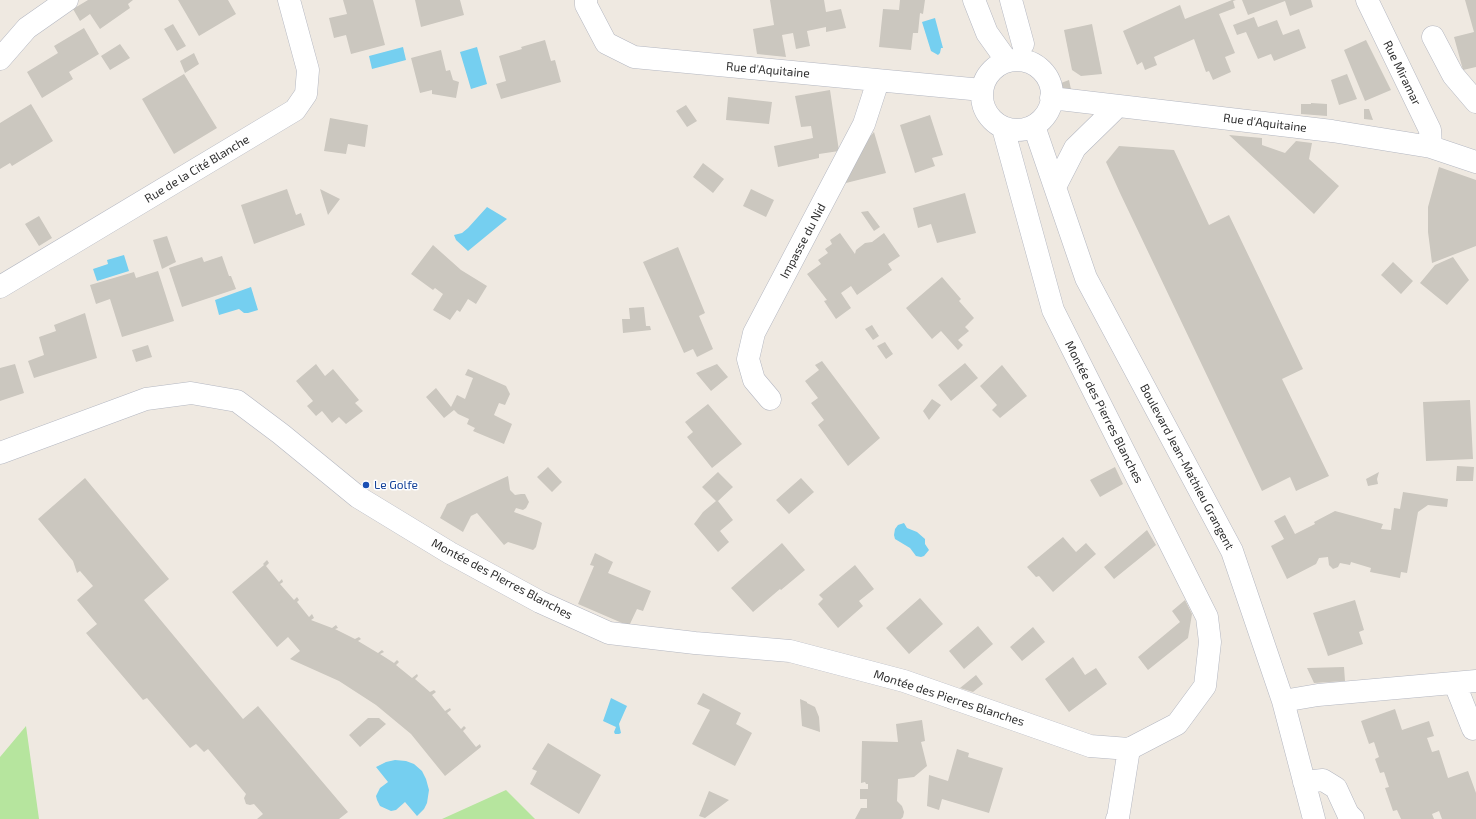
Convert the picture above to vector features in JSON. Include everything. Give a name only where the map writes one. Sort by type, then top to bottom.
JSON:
[{"type":"street","points":[[0,59],[27,28],[68,0]]},
{"type":"street","name":"Rue de la Cité Blanche","points":[[0,287],[295,110],[306,94],[308,70],[289,0]]},
{"type":"street","name":"Rue d'Aquitaine","points":[[586,0],[586,6],[606,43],[634,58],[982,90]]},
{"type":"street","points":[[974,0],[987,33],[1007,62]]},
{"type":"street","points":[[1011,0],[1023,44]]},
{"type":"street","name":"Rue Miramar","points":[[1366,0],[1430,130],[1431,147]]},
{"type":"street","points":[[1434,37],[1453,75],[1476,102]]},
{"type":"street","points":[[1017,60],[1035,66],[1048,80],[1051,89],[1052,98],[1049,109],[1043,119],[1034,126],[1024,130],[1003,128],[986,113],[982,102],[982,90],[986,78],[995,68],[1007,62],[1017,60]]},
{"type":"street","name":"Impasse du Nid","points":[[770,400],[754,380],[748,359],[754,333],[864,124],[878,80]]},
{"type":"street","name":"Rue d'Aquitaine","points":[[1052,98],[1332,131],[1431,147],[1476,162]]},
{"type":"street","points":[[1055,188],[1075,148],[1118,106]]},
{"type":"street","name":"Boulevard Jean-Mathieu Grangent","points":[[1034,126],[1086,278],[1232,551],[1282,701],[1314,819]]},
{"type":"street","name":"Montée des Pierres Blanches","points":[[0,453],[146,399],[191,393],[237,402],[281,434],[358,497],[450,553],[540,602],[608,633],[695,643],[790,651],[904,681],[1090,746],[1129,749],[1177,724],[1205,686],[1210,642],[1207,617],[1053,310],[1003,128]]},
{"type":"street","points":[[1282,701],[1318,695],[1476,682]]},
{"type":"street","points":[[1454,684],[1473,729]]},
{"type":"street","points":[[1121,819],[1129,749]]},
{"type":"street","points":[[1304,782],[1323,780],[1336,788],[1348,814],[1353,819]]},
{"type":"green space","points":[[26,726],[39,819],[0,819],[0,757]]},
{"type":"green space","points":[[506,790],[535,819],[442,819]]},
{"type":"water","points":[[935,18],[943,48],[941,48],[938,55],[931,51],[922,22]]},
{"type":"water","points":[[403,47],[406,60],[372,69],[369,56]]},
{"type":"water","points":[[477,47],[487,84],[471,89],[460,52]]},
{"type":"water","points":[[487,207],[507,219],[468,251],[456,240],[454,235],[462,233],[468,228]]},
{"type":"water","points":[[124,255],[129,271],[97,281],[93,269],[108,264],[107,260]]},
{"type":"water","points":[[251,287],[258,310],[244,313],[239,309],[219,315],[215,300]]},
{"type":"water","points":[[904,523],[907,528],[917,532],[925,539],[925,544],[929,550],[924,556],[916,556],[910,548],[895,539],[895,529],[898,525]]},
{"type":"water","points":[[611,698],[627,706],[619,724],[621,733],[619,734],[615,734],[614,732],[616,727],[603,721]]},
{"type":"water","points":[[395,760],[406,761],[414,764],[422,771],[426,779],[429,790],[427,803],[424,809],[417,816],[405,802],[396,810],[391,811],[380,806],[377,800],[376,796],[380,788],[388,782],[376,767],[386,762]]},
{"type":"building","points":[[88,0],[133,0],[128,4],[130,8],[100,29],[90,14],[80,21],[73,9]]},
{"type":"building","points":[[178,0],[228,0],[236,14],[199,36]]},
{"type":"building","points":[[343,0],[373,0],[385,45],[351,54],[346,35],[334,38],[329,18],[347,14]]},
{"type":"building","points":[[415,0],[460,0],[464,15],[421,27]]},
{"type":"building","points":[[770,0],[824,0],[826,12],[841,9],[846,28],[826,32],[826,27],[807,31],[810,46],[796,49],[793,33],[782,35],[786,57],[757,54],[753,29],[774,25]]},
{"type":"building","points":[[900,0],[925,0],[923,14],[920,13],[918,33],[913,33],[911,50],[879,47],[883,9],[899,10]]},
{"type":"building","points":[[1232,0],[1236,0],[1233,1],[1235,8],[1219,14],[1235,53],[1225,57],[1231,72],[1213,80],[1209,71],[1206,72],[1194,39],[1154,57],[1157,65],[1145,70],[1142,62],[1137,65],[1123,31],[1180,5],[1185,19]]},
{"type":"building","points":[[1242,0],[1311,0],[1313,7],[1290,16],[1285,1],[1248,15]]},
{"type":"building","points":[[1465,0],[1476,0],[1476,67],[1463,70],[1454,37],[1474,32]]},
{"type":"building","points":[[1254,17],[1258,27],[1277,20],[1283,35],[1299,29],[1306,48],[1274,61],[1271,54],[1258,59],[1246,32],[1237,35],[1233,25]]},
{"type":"building","points":[[173,24],[186,46],[177,51],[164,29]]},
{"type":"building","points":[[1092,24],[1102,74],[1081,76],[1072,70],[1064,30]]},
{"type":"building","points":[[84,28],[99,54],[69,72],[73,79],[42,98],[27,72],[58,53],[54,46]]},
{"type":"building","points":[[545,40],[551,61],[555,60],[561,82],[501,99],[496,84],[506,81],[499,56],[522,49],[521,47]]},
{"type":"building","points":[[1366,40],[1391,90],[1365,101],[1344,50]]},
{"type":"building","points":[[120,44],[130,58],[110,70],[101,56]]},
{"type":"building","points":[[441,50],[446,71],[450,70],[453,80],[459,82],[456,98],[432,94],[432,90],[420,93],[411,58]]},
{"type":"building","points":[[194,53],[199,64],[185,73],[180,61]]},
{"type":"building","points":[[184,74],[217,128],[174,154],[142,99]]},
{"type":"building","points":[[1347,74],[1357,99],[1339,105],[1331,80]]},
{"type":"building","points":[[1069,80],[1072,94],[1064,94],[1061,83]]},
{"type":"building","points":[[830,90],[839,151],[819,154],[819,158],[778,167],[774,146],[813,138],[811,126],[801,127],[795,96]]},
{"type":"building","points":[[728,97],[772,102],[769,124],[726,120]]},
{"type":"building","points":[[31,104],[53,141],[12,166],[10,163],[0,169],[0,123]]},
{"type":"building","points":[[1301,104],[1327,104],[1327,116],[1301,114]]},
{"type":"building","points":[[686,105],[697,121],[687,127],[676,111]]},
{"type":"building","points":[[1364,109],[1369,109],[1373,120],[1364,119]]},
{"type":"building","points":[[930,115],[943,155],[932,158],[935,166],[915,173],[900,125]]},
{"type":"building","points":[[330,118],[368,125],[365,147],[348,144],[346,154],[324,151]]},
{"type":"building","points":[[874,132],[886,173],[838,185],[856,152]]},
{"type":"building","points":[[1229,135],[1262,138],[1262,145],[1285,153],[1296,141],[1312,143],[1309,159],[1339,186],[1314,214]]},
{"type":"building","points":[[1119,146],[1174,150],[1209,225],[1229,215],[1303,369],[1282,379],[1329,476],[1296,491],[1290,477],[1262,491],[1106,162]]},
{"type":"building","points":[[703,163],[724,179],[713,193],[693,177]]},
{"type":"building","points":[[1439,167],[1476,180],[1476,246],[1432,263],[1428,232],[1428,207]]},
{"type":"building","points":[[287,189],[296,215],[301,213],[305,225],[254,244],[241,205]]},
{"type":"building","points":[[320,189],[340,199],[328,215]]},
{"type":"building","points":[[751,189],[774,200],[766,217],[743,206]]},
{"type":"building","points":[[965,193],[976,233],[937,243],[931,224],[918,228],[913,208]]},
{"type":"building","points":[[868,211],[880,227],[874,231],[861,212]]},
{"type":"building","points":[[39,216],[52,238],[39,246],[25,224]]},
{"type":"building","points":[[840,233],[855,254],[856,250],[865,243],[872,242],[884,233],[900,256],[888,264],[892,270],[857,295],[851,286],[841,293],[851,308],[836,319],[824,301],[827,300],[807,274],[821,264],[818,260],[828,253],[825,249],[832,244],[830,240]]},
{"type":"building","points":[[167,236],[176,262],[162,269],[153,240]]},
{"type":"building","points":[[433,245],[461,270],[487,286],[476,304],[468,299],[460,312],[457,310],[450,320],[433,310],[443,294],[435,288],[433,290],[411,274]]},
{"type":"building","points":[[678,247],[705,313],[699,316],[713,349],[697,357],[693,349],[684,353],[643,262]]},
{"type":"building","points":[[222,256],[229,276],[231,276],[236,289],[182,307],[169,268],[202,257],[204,262]]},
{"type":"building","points":[[1453,257],[1469,280],[1447,305],[1420,283],[1435,265]]},
{"type":"building","points":[[1393,262],[1413,281],[1401,294],[1381,275]]},
{"type":"building","points":[[158,271],[174,321],[122,337],[110,299],[96,304],[90,285],[134,272],[136,278]]},
{"type":"building","points":[[942,277],[961,299],[959,301],[974,318],[965,327],[969,331],[958,340],[963,345],[958,350],[941,331],[932,339],[906,308]]},
{"type":"building","points":[[644,307],[646,326],[650,326],[651,330],[623,333],[622,319],[630,319],[629,308]]},
{"type":"building","points":[[85,313],[97,358],[34,378],[28,361],[44,355],[39,337],[56,331],[54,325]]},
{"type":"building","points":[[872,325],[879,336],[873,340],[865,329]]},
{"type":"building","points":[[885,342],[893,354],[886,359],[877,346]]},
{"type":"building","points":[[148,345],[152,357],[136,362],[132,350]]},
{"type":"building","points":[[822,361],[880,438],[848,466],[818,425],[824,420],[811,403],[818,398],[805,381],[819,370],[815,365]]},
{"type":"building","points":[[965,363],[978,378],[951,401],[938,385]]},
{"type":"building","points":[[15,364],[24,393],[0,401],[0,368]]},
{"type":"building","points":[[316,364],[325,376],[333,369],[359,400],[355,403],[363,411],[346,424],[339,417],[332,423],[322,411],[316,416],[307,406],[313,401],[296,381]]},
{"type":"building","points":[[717,364],[728,377],[711,391],[696,373]]},
{"type":"building","points":[[1002,365],[1027,396],[1000,418],[992,410],[997,405],[980,386]]},
{"type":"building","points":[[468,369],[506,386],[510,394],[505,405],[499,403],[494,415],[512,424],[504,444],[473,431],[475,428],[467,424],[469,419],[458,414],[454,410],[444,418],[426,397],[436,388],[451,407],[457,395],[465,399],[473,378],[465,375]]},
{"type":"building","points":[[932,399],[941,405],[929,420],[923,411]]},
{"type":"building","points":[[1470,400],[1473,459],[1426,461],[1423,402]]},
{"type":"building","points":[[708,404],[742,444],[712,468],[687,437],[693,432],[685,422]]},
{"type":"building","points":[[1457,466],[1474,467],[1473,481],[1456,481]]},
{"type":"building","points":[[548,467],[562,482],[552,492],[537,477]]},
{"type":"building","points":[[1115,467],[1123,484],[1100,497],[1090,480]]},
{"type":"building","points":[[718,472],[733,487],[718,501],[733,520],[720,531],[729,542],[718,552],[694,524],[703,512],[716,501],[702,487]]},
{"type":"building","points":[[1379,472],[1377,479],[1378,484],[1368,486],[1366,479]]},
{"type":"building","points":[[508,476],[510,490],[515,495],[525,494],[529,502],[523,510],[516,508],[514,512],[542,523],[536,547],[533,550],[508,542],[504,545],[477,513],[471,516],[463,532],[440,518],[447,504]]},
{"type":"building","points":[[85,478],[169,579],[144,600],[243,719],[258,706],[348,812],[339,819],[257,819],[263,814],[254,804],[246,804],[244,798],[246,794],[208,749],[204,752],[196,744],[190,748],[147,698],[143,700],[86,633],[97,624],[77,600],[93,586],[80,571],[77,573],[73,561],[38,519]]},
{"type":"building","points":[[801,478],[814,492],[789,514],[776,500]]},
{"type":"building","points":[[1403,492],[1448,499],[1447,507],[1428,505],[1418,512],[1407,573],[1401,572],[1400,578],[1370,572],[1371,568],[1351,562],[1350,565],[1340,563],[1338,567],[1333,569],[1329,565],[1328,557],[1319,558],[1316,564],[1287,579],[1271,546],[1284,539],[1274,521],[1285,515],[1295,534],[1315,524],[1314,522],[1335,511],[1383,524],[1381,529],[1391,530],[1394,508],[1400,509]]},
{"type":"building","points":[[1147,530],[1156,545],[1114,579],[1104,567]]},
{"type":"building","points":[[1063,537],[1076,552],[1086,543],[1096,554],[1053,592],[1039,576],[1036,577],[1027,567]]},
{"type":"building","points":[[782,543],[805,570],[753,612],[731,588]]},
{"type":"building","points":[[595,553],[613,562],[608,573],[651,591],[643,611],[637,609],[629,626],[578,604],[594,566],[590,565]]},
{"type":"building","points":[[267,560],[269,563],[266,566],[279,582],[282,579],[283,582],[280,584],[294,600],[297,597],[299,600],[297,602],[309,617],[312,614],[314,618],[311,620],[332,628],[336,625],[338,628],[335,629],[355,639],[359,637],[361,639],[358,641],[378,653],[382,650],[384,652],[380,654],[394,663],[397,660],[399,662],[396,665],[412,678],[417,674],[418,676],[415,679],[430,692],[434,690],[436,692],[432,695],[445,711],[450,708],[451,710],[447,713],[461,729],[464,726],[466,728],[463,731],[476,747],[480,744],[481,747],[445,776],[411,734],[376,705],[339,681],[290,659],[300,651],[288,637],[277,647],[232,592],[264,565],[263,564]]},
{"type":"building","points":[[855,565],[874,589],[859,601],[863,606],[838,628],[818,604],[823,599],[819,595]]},
{"type":"building","points":[[920,598],[943,624],[909,654],[886,628]]},
{"type":"building","points":[[1185,600],[1192,614],[1188,638],[1148,670],[1138,657],[1180,622],[1172,611]]},
{"type":"building","points":[[1355,600],[1364,630],[1359,632],[1363,644],[1328,656],[1313,613]]},
{"type":"building","points":[[978,626],[993,644],[964,669],[949,651]]},
{"type":"building","points":[[1033,627],[1045,642],[1022,661],[1010,647]]},
{"type":"building","points":[[1073,657],[1085,675],[1096,668],[1107,684],[1069,712],[1045,679]]},
{"type":"building","points":[[1344,667],[1345,681],[1314,683],[1307,668]]},
{"type":"building","points":[[976,675],[983,684],[973,692],[960,688]]},
{"type":"building","points":[[703,693],[741,713],[736,724],[752,733],[735,766],[692,744],[710,710],[697,704]]},
{"type":"building","points":[[800,699],[815,707],[819,717],[820,732],[802,726]]},
{"type":"building","points":[[1395,709],[1402,730],[1429,721],[1434,736],[1427,738],[1432,752],[1439,750],[1448,778],[1468,771],[1476,793],[1476,819],[1442,819],[1439,811],[1432,814],[1434,819],[1401,819],[1397,810],[1393,811],[1385,788],[1389,787],[1384,772],[1380,773],[1375,759],[1379,757],[1374,742],[1369,744],[1361,721]]},
{"type":"building","points":[[368,718],[379,718],[386,724],[360,747],[349,735]]},
{"type":"building","points":[[922,720],[925,741],[921,742],[927,766],[914,777],[898,779],[897,801],[902,806],[904,812],[903,817],[901,819],[855,819],[861,808],[867,808],[867,799],[860,799],[860,789],[868,789],[868,784],[865,782],[861,783],[862,741],[898,742],[896,724]]},
{"type":"building","points":[[548,743],[601,775],[579,814],[530,784],[537,771],[532,769]]},
{"type":"building","points":[[957,749],[969,753],[968,757],[1003,768],[989,813],[942,799],[939,810],[927,806],[929,775],[948,781]]},
{"type":"building","points":[[709,791],[729,800],[705,818],[699,816]]},
{"type":"place","name":"Le Golfe","points":[[366,485]]}]
